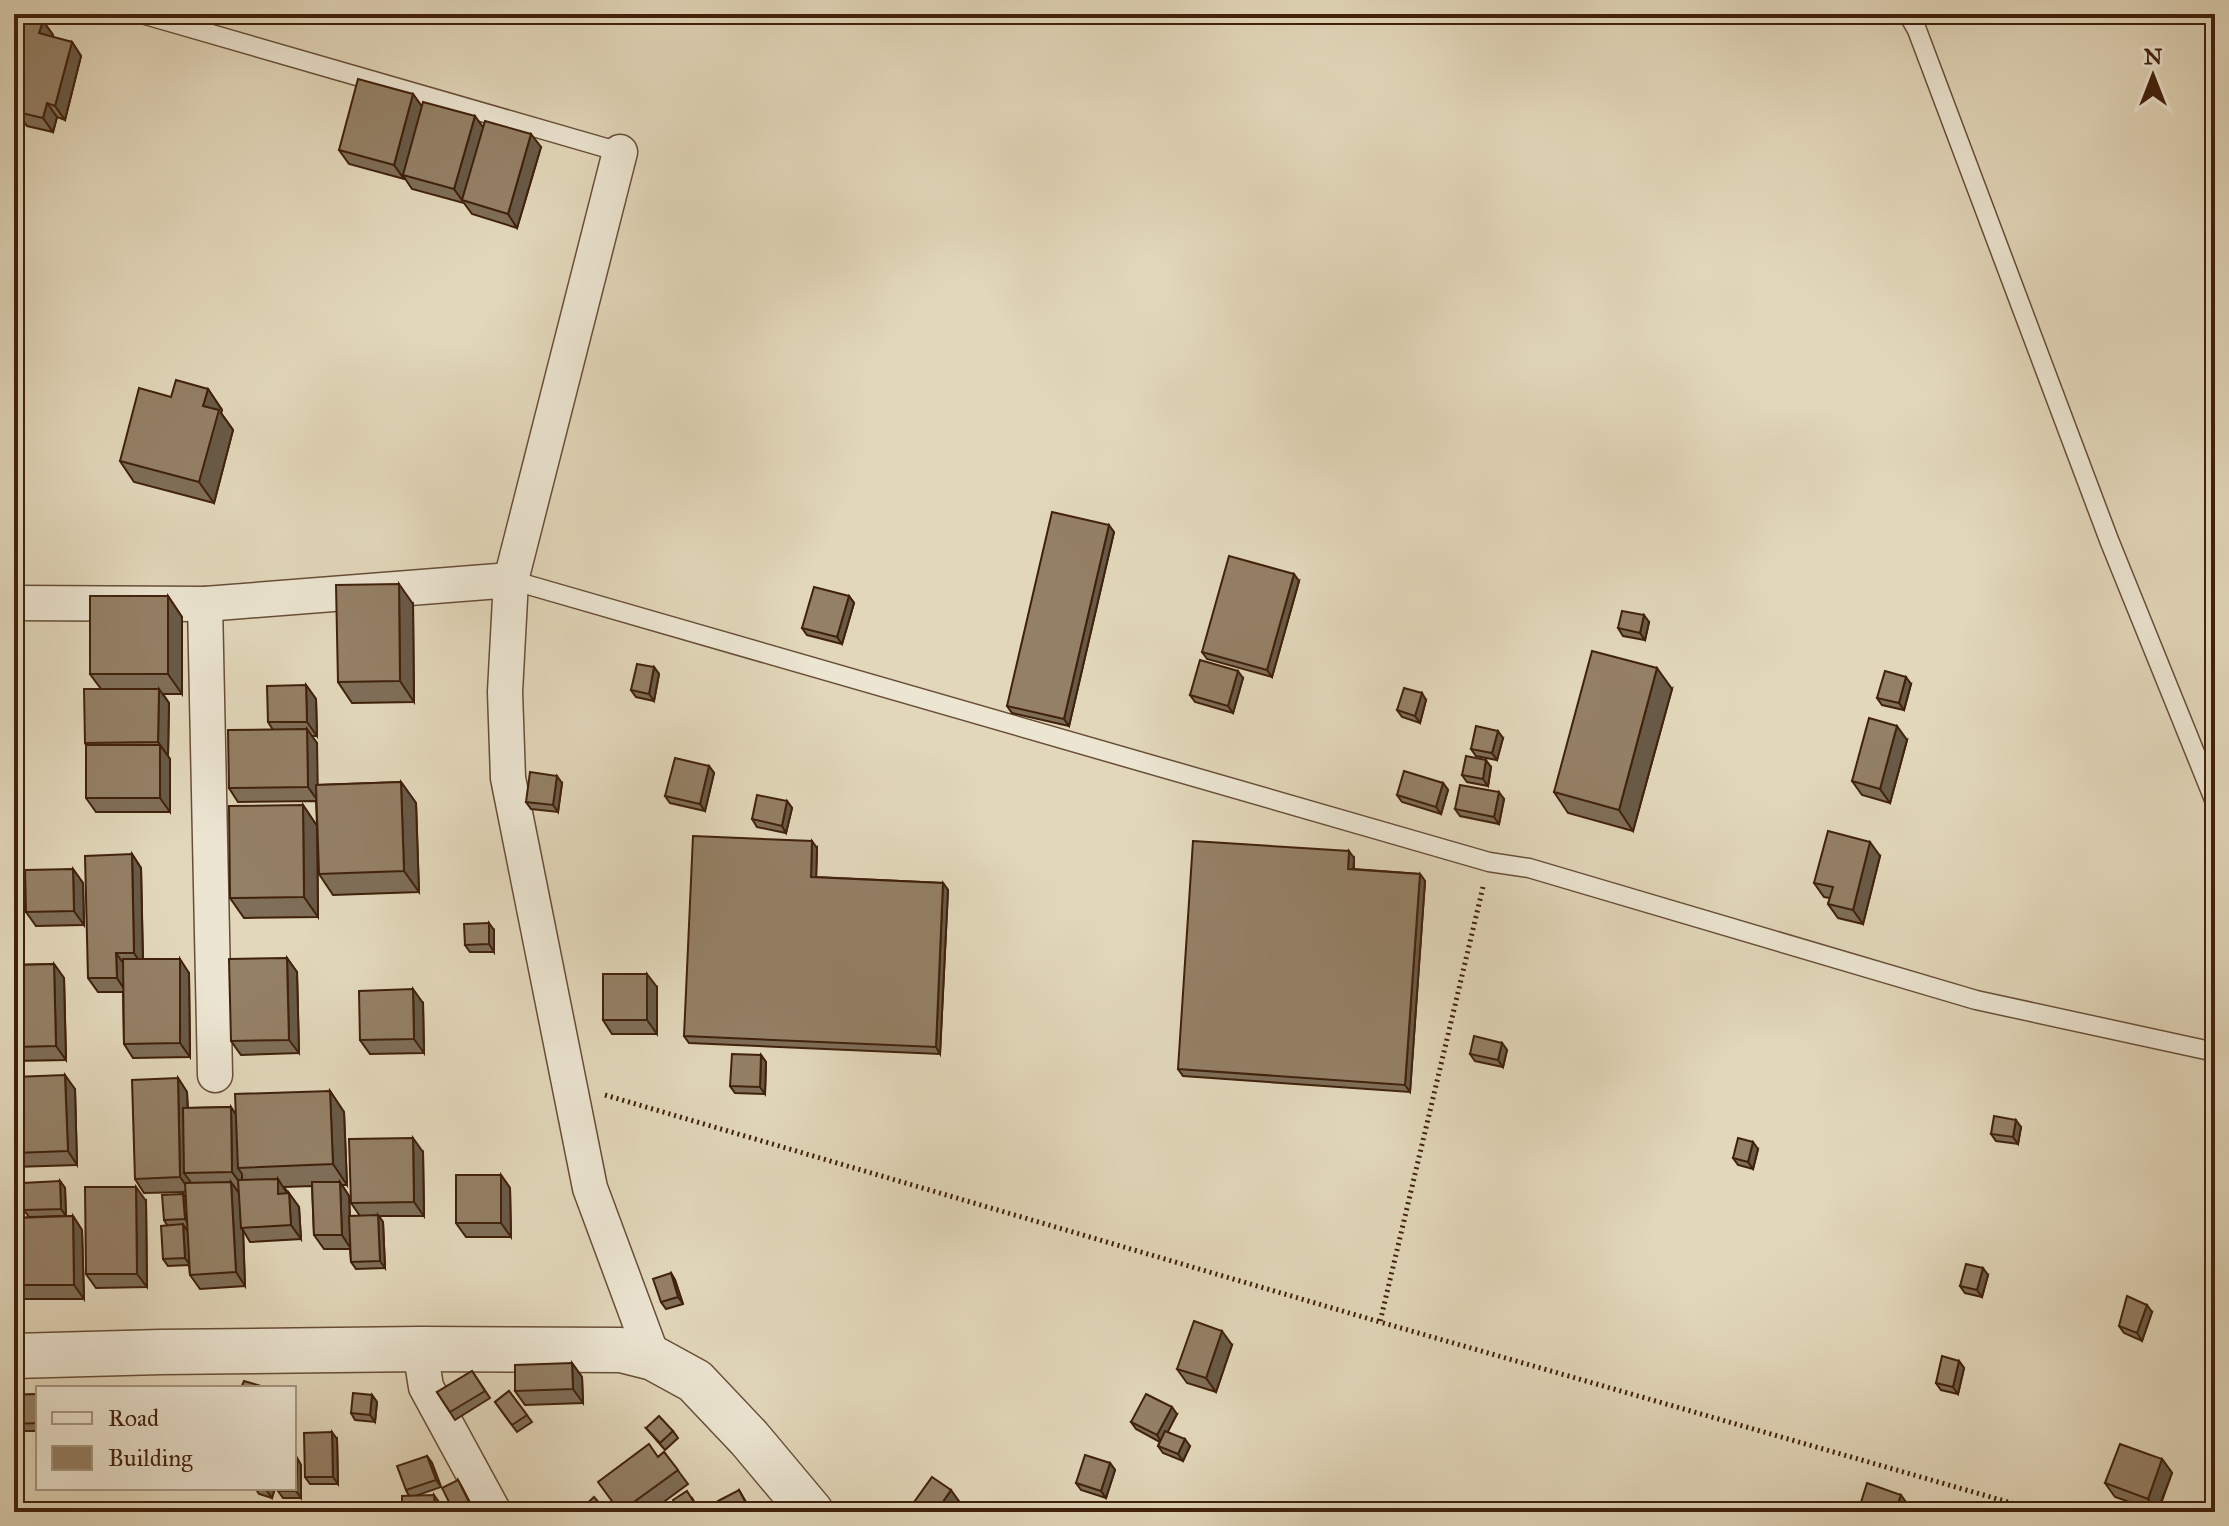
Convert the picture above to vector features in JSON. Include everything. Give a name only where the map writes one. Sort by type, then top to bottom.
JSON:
[{"type":"street","points":[[620,152],[511,580],[505,692],[508,778],[590,1188],[653,1358]]},
{"type":"street","points":[[14,603],[205,604],[511,580]]},
{"type":"street","points":[[205,604],[215,1075]]},
{"type":"street","points":[[420,1349],[426,1387],[494,1512]]},
{"type":"street","points":[[14,1356],[420,1349],[621,1350],[653,1358],[695,1381],[733,1420],[811,1512]]},
{"type":"lane","points":[[142,14],[620,152]]},
{"type":"lane","points":[[1908,14],[1923,45],[2109,540],[2215,802]]},
{"type":"lane","points":[[511,580],[1489,862],[1529,868],[1976,1000],[2215,1052]]},
{"type":"path","points":[[1380,1322],[1489,862]]},
{"type":"path","points":[[569,1085],[2043,1512]]},
{"type":"building","points":[[23,16],[43,21],[39,33],[72,42],[55,106],[47,103],[43,118],[17,112],[21,97],[14,95],[14,53]]},
{"type":"building","points":[[358,79],[413,94],[394,165],[339,150]]},
{"type":"building","points":[[423,102],[475,116],[454,189],[403,175]]},
{"type":"building","points":[[485,121],[531,134],[508,214],[462,200]]},
{"type":"building","points":[[176,380],[208,389],[203,406],[219,410],[199,482],[120,461],[139,388],[171,397]]},
{"type":"building","points":[[1052,512],[1109,525],[1064,719],[1007,706]]},
{"type":"building","points":[[1229,556],[1294,574],[1267,670],[1202,652]]},
{"type":"building","points":[[399,584],[400,681],[338,682],[336,585]]},
{"type":"building","points":[[814,587],[849,596],[837,637],[802,628]]},
{"type":"building","points":[[90,596],[168,596],[168,674],[90,674]]},
{"type":"building","points":[[1622,611],[1644,615],[1640,633],[1618,628]]},
{"type":"building","points":[[1592,651],[1657,668],[1619,810],[1554,792]]},
{"type":"building","points":[[1200,660],[1238,671],[1228,706],[1190,695]]},
{"type":"building","points":[[637,664],[654,667],[649,694],[631,690]]},
{"type":"building","points":[[1885,671],[1906,677],[1899,703],[1877,698]]},
{"type":"building","points":[[306,685],[307,722],[268,722],[267,686]]},
{"type":"building","points":[[1404,688],[1422,693],[1415,716],[1397,710]]},
{"type":"building","points":[[84,689],[159,689],[158,742],[85,743]]},
{"type":"building","points":[[1869,718],[1897,726],[1880,789],[1852,781]]},
{"type":"building","points":[[1476,726],[1498,731],[1492,753],[1471,749]]},
{"type":"building","points":[[307,729],[308,787],[229,788],[228,730]]},
{"type":"building","points":[[86,745],[160,745],[160,798],[86,798]]},
{"type":"building","points":[[1466,756],[1486,760],[1483,779],[1462,775]]},
{"type":"building","points":[[675,758],[709,766],[700,804],[665,796]]},
{"type":"building","points":[[1404,771],[1443,783],[1436,807],[1397,795]]},
{"type":"building","points":[[530,772],[557,776],[553,805],[526,802]]},
{"type":"building","points":[[401,782],[404,871],[319,874],[316,785]]},
{"type":"building","points":[[1460,785],[1499,792],[1494,817],[1455,809]]},
{"type":"building","points":[[757,795],[787,801],[782,826],[752,819]]},
{"type":"building","points":[[303,805],[304,897],[230,898],[229,806]]},
{"type":"building","points":[[1828,831],[1870,842],[1853,910],[1828,904],[1833,887],[1814,883]]},
{"type":"building","points":[[693,836],[812,841],[811,877],[943,883],[936,1047],[684,1036]]},
{"type":"building","points":[[1193,841],[1349,851],[1348,869],[1420,874],[1405,1085],[1178,1069]]},
{"type":"building","points":[[132,854],[134,953],[116,953],[117,978],[88,978],[85,856]]},
{"type":"building","points":[[73,869],[74,911],[26,912],[25,870]]},
{"type":"building","points":[[489,923],[489,944],[465,945],[464,924]]},
{"type":"building","points":[[287,958],[289,1040],[231,1041],[229,959]]},
{"type":"building","points":[[123,959],[180,959],[180,1043],[124,1044]]},
{"type":"building","points":[[54,964],[56,1046],[14,1047],[14,965]]},
{"type":"building","points":[[603,974],[647,974],[647,1020],[603,1020]]},
{"type":"building","points":[[413,989],[414,1039],[360,1040],[359,991]]},
{"type":"building","points":[[1474,1036],[1502,1043],[1498,1060],[1470,1054]]},
{"type":"building","points":[[732,1054],[761,1055],[760,1087],[730,1086]]},
{"type":"building","points":[[65,1075],[68,1151],[14,1153],[14,1077]]},
{"type":"building","points":[[178,1078],[180,1177],[135,1179],[132,1080]]},
{"type":"building","points":[[330,1091],[333,1164],[238,1168],[235,1094]]},
{"type":"building","points":[[231,1107],[232,1172],[184,1173],[183,1108]]},
{"type":"building","points":[[1994,1116],[2016,1120],[2013,1137],[1991,1134]]},
{"type":"building","points":[[413,1138],[414,1202],[351,1203],[349,1139]]},
{"type":"building","points":[[1738,1138],[1753,1142],[1748,1162],[1733,1158]]},
{"type":"building","points":[[456,1175],[501,1175],[501,1223],[456,1223]]},
{"type":"building","points":[[278,1179],[278,1194],[289,1193],[291,1225],[241,1228],[238,1180]]},
{"type":"building","points":[[60,1181],[61,1209],[24,1210],[23,1183]]},
{"type":"building","points":[[231,1182],[236,1272],[190,1275],[185,1183]]},
{"type":"building","points":[[312,1182],[340,1182],[342,1235],[314,1235]]},
{"type":"building","points":[[85,1187],[136,1187],[137,1274],[86,1274]]},
{"type":"building","points":[[183,1194],[185,1219],[164,1220],[162,1195]]},
{"type":"building","points":[[378,1215],[380,1261],[351,1262],[349,1216]]},
{"type":"building","points":[[73,1216],[74,1285],[14,1285],[14,1218]]},
{"type":"building","points":[[183,1224],[185,1258],[163,1259],[161,1226]]},
{"type":"building","points":[[1966,1264],[1983,1268],[1977,1290],[1960,1286]]},
{"type":"building","points":[[671,1273],[678,1297],[661,1302],[653,1279]]},
{"type":"building","points":[[2127,1296],[2147,1305],[2137,1333],[2119,1326]]},
{"type":"building","points":[[1194,1321],[1222,1331],[1206,1378],[1177,1369]]},
{"type":"building","points":[[1942,1356],[1959,1361],[1953,1387],[1936,1383]]},
{"type":"building","points":[[572,1363],[573,1389],[515,1391],[515,1365]]},
{"type":"building","points":[[472,1371],[485,1391],[450,1412],[437,1392]]},
{"type":"building","points":[[244,1381],[261,1386],[242,1386]]},
{"type":"building","points":[[509,1391],[527,1415],[512,1425],[495,1402]]},
{"type":"building","points":[[353,1393],[372,1395],[370,1415],[351,1413]]},
{"type":"building","points":[[36,1394],[36,1423],[14,1424],[14,1395]]},
{"type":"building","points":[[1146,1394],[1172,1407],[1157,1435],[1131,1422]]},
{"type":"building","points":[[659,1416],[673,1431],[660,1443],[646,1428]]},
{"type":"building","points":[[1165,1431],[1185,1439],[1178,1454],[1158,1446]]},
{"type":"building","points":[[332,1432],[333,1477],[305,1477],[304,1433]]},
{"type":"building","points":[[649,1444],[658,1457],[664,1452],[678,1470],[620,1512],[598,1482]]},
{"type":"building","points":[[2120,1444],[2162,1459],[2148,1499],[2105,1483]]},
{"type":"building","points":[[1085,1455],[1110,1463],[1101,1491],[1076,1483]]},
{"type":"building","points":[[427,1456],[436,1480],[406,1490],[397,1466]]},
{"type":"building","points":[[932,1477],[951,1490],[936,1512],[907,1512]]},
{"type":"building","points":[[458,1480],[470,1504],[454,1512],[442,1488]]},
{"type":"building","points":[[1867,1483],[1901,1495],[1895,1512],[1858,1512]]},
{"type":"building","points":[[739,1490],[747,1505],[735,1512],[725,1512],[718,1501]]},
{"type":"building","points":[[687,1491],[695,1504],[680,1512],[673,1500]]},
{"type":"building","points":[[434,1495],[435,1512],[402,1512],[402,1496]]},
{"type":"building","points":[[594,1497],[607,1512],[584,1512],[581,1509]]}]
